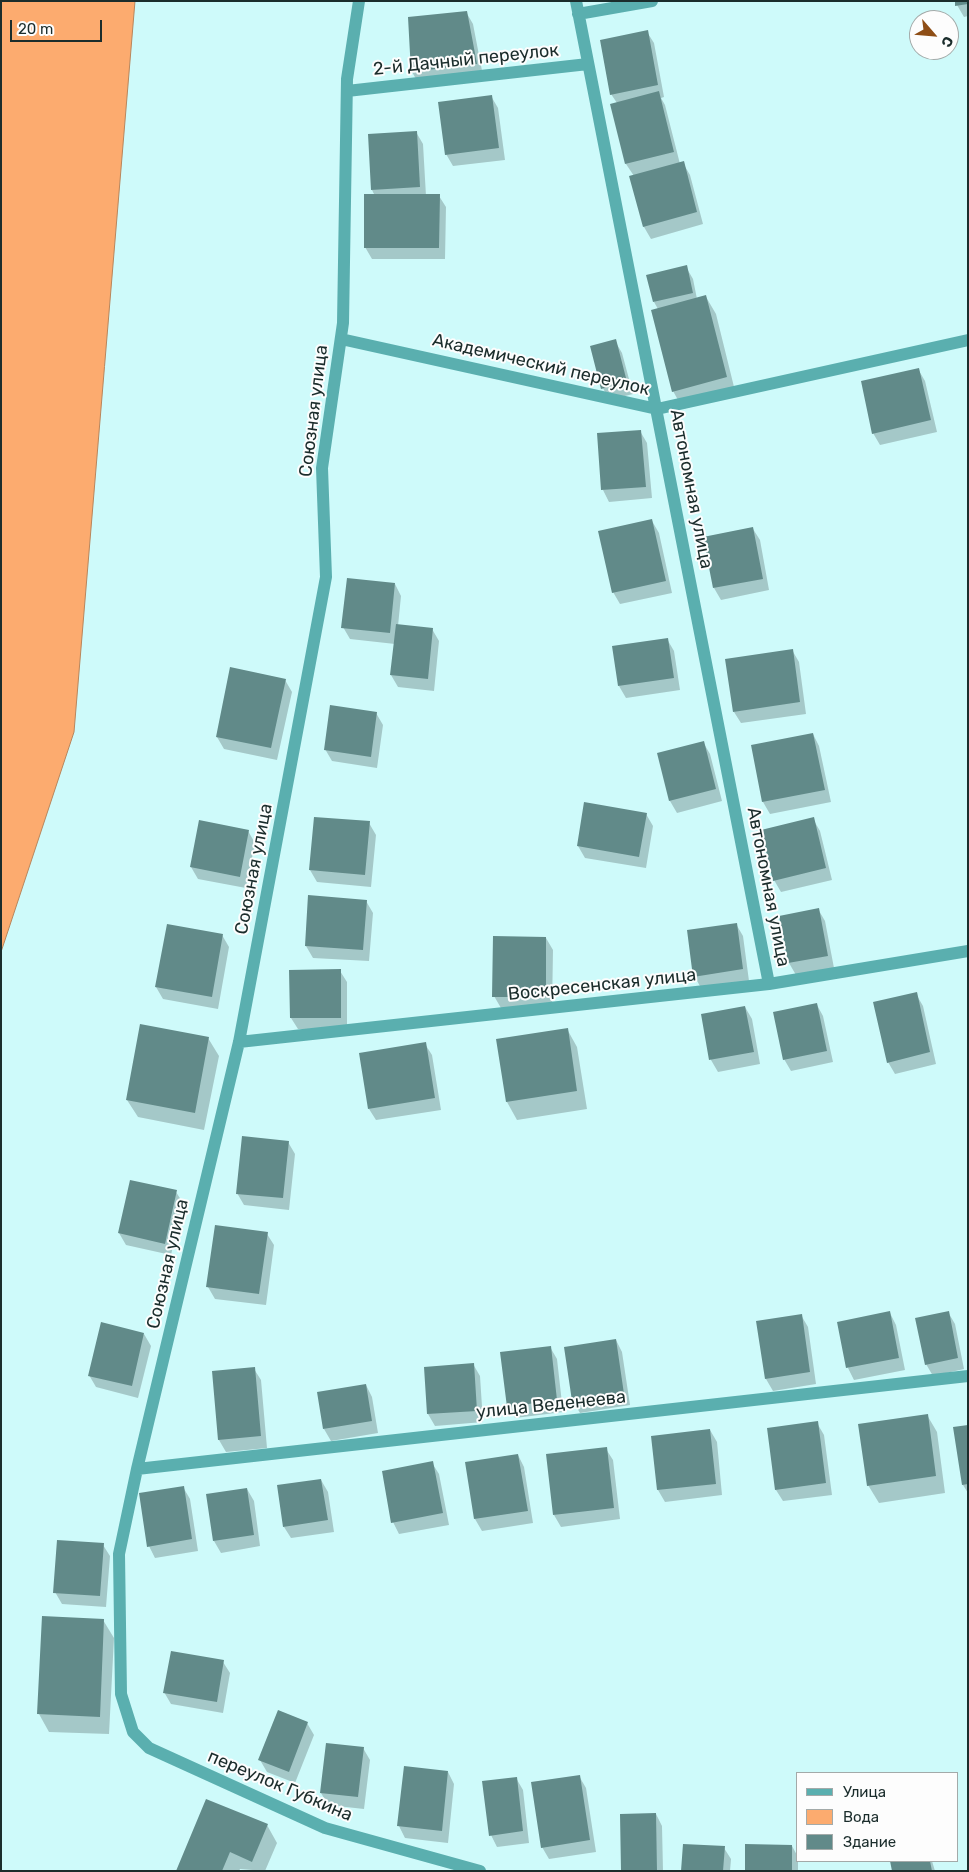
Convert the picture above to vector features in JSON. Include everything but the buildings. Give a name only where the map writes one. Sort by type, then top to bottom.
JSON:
[{"type":"street","name":"Союзная улица","points":[[133,1732],[121,1694],[118,1554],[240,1042],[326,578],[322,468],[343,314],[347,91],[359,1]]},
{"type":"street","points":[[577,8],[652,1]]},
{"type":"street","name":"Автономная улица","points":[[577,8],[769,984]]},
{"type":"street","name":"2-й Дачный переулок","points":[[347,91],[588,64]]},
{"type":"street","name":"Академический переулок","points":[[341,339],[657,409],[968,340]]},
{"type":"street","name":"Воскресенская улица","points":[[240,1042],[769,984],[968,952]]},
{"type":"street","name":"улица Веденеева","points":[[137,1469],[968,1376]]},
{"type":"street","name":"переулок Губкина","points":[[133,1732],[148,1748],[325,1828],[480,1871]]},
{"type":"water","points":[[1,1],[135,1],[74,732],[1,952]]}]
